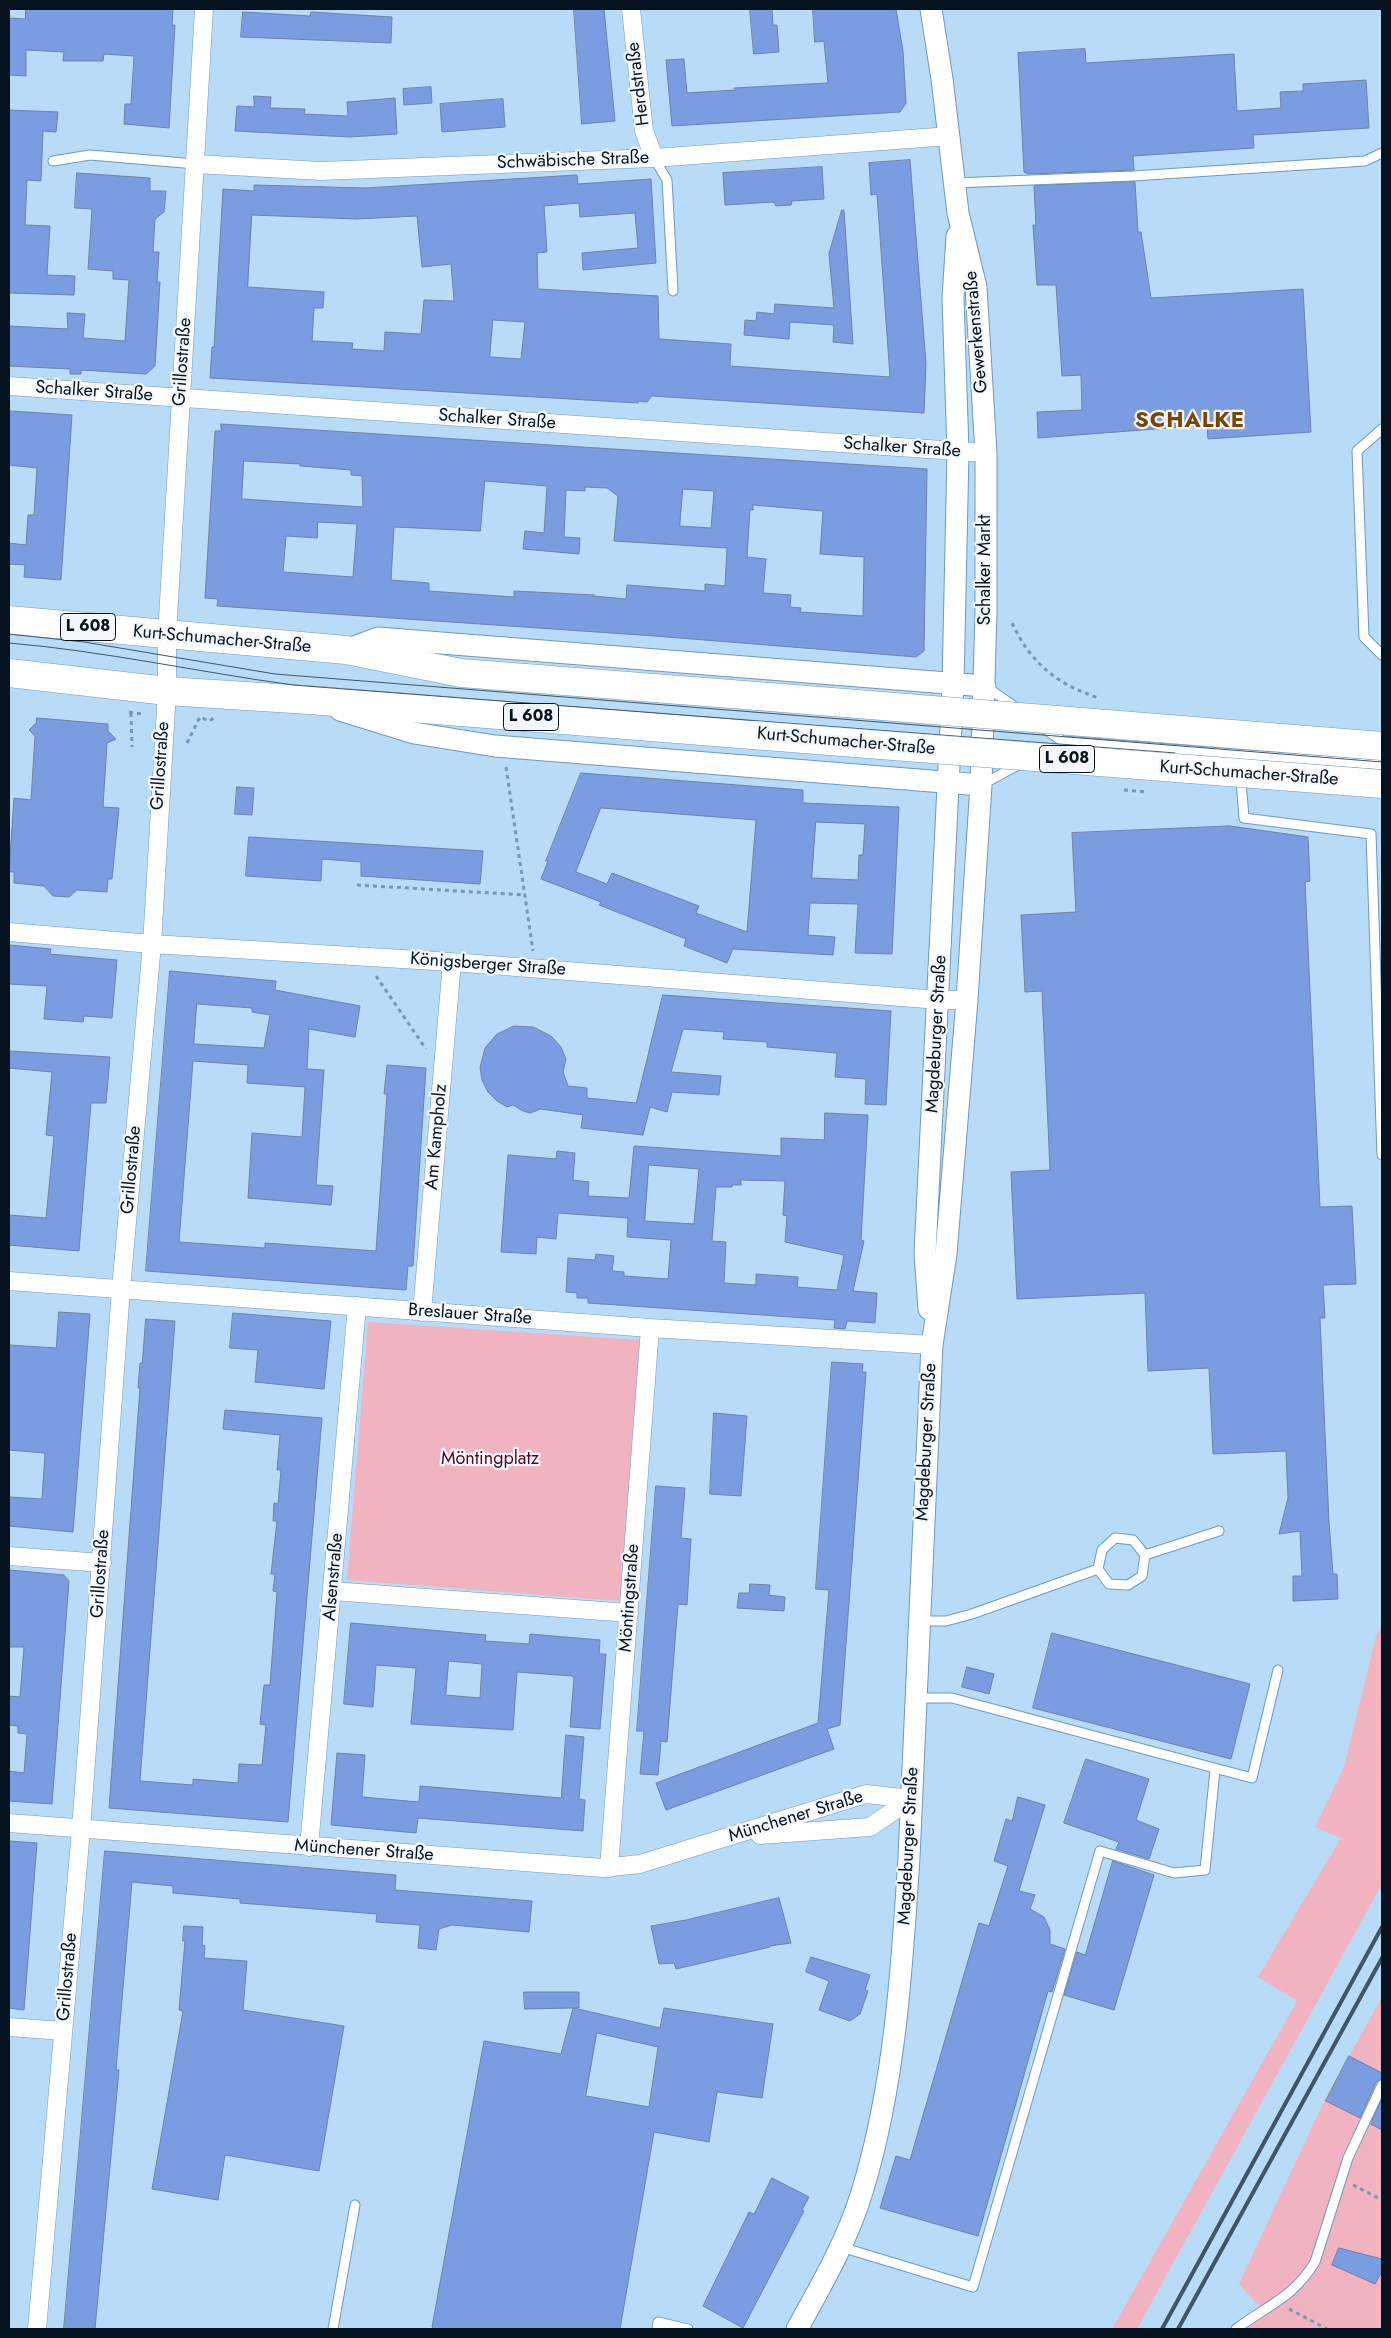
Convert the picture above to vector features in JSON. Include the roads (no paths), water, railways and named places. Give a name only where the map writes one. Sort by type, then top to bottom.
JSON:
[{"type":"main road","name":"Kurt-Schumacher-Straße","points":[[9,620],[346,650],[461,673],[1382,746]]},
{"type":"main road","name":"Kurt-Schumacher-Straße","points":[[9,673],[166,703],[309,700],[1382,784]]},
{"type":"street","name":"Grillostraße","points":[[37,2329],[81,1830],[122,1289],[152,944],[166,703],[167,635],[204,9]]},
{"type":"street","name":"Herdstraße","points":[[631,9],[644,131],[654,158]]},
{"type":"street","name":"Gewerkenstraße","points":[[931,9],[950,136],[958,213],[976,287],[986,453]]},
{"type":"street","name":"Schwäbische Straße","points":[[196,164],[321,171],[654,158],[950,136]]},
{"type":"street","name":"Gewerkenstraße","points":[[958,213],[953,298],[958,452]]},
{"type":"street","name":"Schalker Straße","points":[[9,386],[986,453]]},
{"type":"street","name":"Schalker Markt","points":[[948,782],[953,685],[958,452]]},
{"type":"street","name":"Schalker Markt","points":[[981,785],[985,686],[986,453]]},
{"type":"street","name":"Kurt-Schumacher-Straße","points":[[346,650],[378,638],[953,685]]},
{"type":"street","points":[[953,685],[985,686]]},
{"type":"street","name":"Kurt-Schumacher-Straße","points":[[309,700],[414,733],[503,747],[981,785]]},
{"type":"street","name":"Magdeburger Straße","points":[[932,1345],[925,1253],[948,782]]},
{"type":"street","name":"Magdeburger Straße","points":[[797,2329],[840,2246],[862,2194],[878,2135],[891,2053],[904,1936],[912,1799],[932,1345],[946,1254],[967,1000],[981,785]]},
{"type":"street","name":"Königsberger Straße","points":[[9,932],[152,944],[535,968],[938,1000],[967,1000]]},
{"type":"street","name":"Am Kampholz","points":[[422,1312],[452,962]]},
{"type":"street","name":"Breslauer Straße","points":[[9,1280],[422,1312],[932,1345]]},
{"type":"street","name":"Alsenstraße","points":[[309,1847],[358,1306]]},
{"type":"street","name":"Möntingstraße","points":[[609,1868],[650,1328]]},
{"type":"street","points":[[9,1556],[102,1563]]},
{"type":"street","points":[[332,1591],[629,1613]]},
{"type":"street","name":"Münchener Straße","points":[[9,1823],[571,1867],[609,1868],[640,1864],[866,1794],[912,1799]]},
{"type":"street","name":"Münchener Straße","points":[[716,1841],[765,1834],[870,1827],[912,1799]]},
{"type":"street","points":[[9,2027],[63,2031]]},
{"type":"lane","points":[[955,183],[1133,176],[1365,161],[1382,153]]},
{"type":"lane","points":[[53,161],[90,155],[196,164]]},
{"type":"lane","points":[[654,158],[667,180],[673,292]]},
{"type":"lane","points":[[1382,429],[1357,451],[1364,637],[1382,654]]},
{"type":"lane","points":[[985,686],[1054,745]]},
{"type":"lane","points":[[981,785],[1054,745],[1382,765]]},
{"type":"lane","points":[[1239,755],[1244,818],[1371,834],[1382,1155]]},
{"type":"lane","points":[[1145,1555],[1219,1530]]},
{"type":"lane","points":[[1115,1538],[1133,1540],[1145,1555],[1142,1576],[1128,1585],[1110,1584],[1098,1569],[1102,1550],[1115,1538]]},
{"type":"lane","points":[[919,1622],[946,1620],[972,1614],[1098,1569]]},
{"type":"lane","points":[[917,1698],[952,1698],[1215,1770],[1252,1778],[1278,1670]]},
{"type":"lane","points":[[840,2246],[973,2287],[1100,1851],[1174,1873],[1205,1870],[1215,1770]]},
{"type":"lane","points":[[1236,2329],[1295,2290],[1315,2262],[1348,2158],[1382,2085]]},
{"type":"lane","points":[[333,2329],[355,2205]]},
{"type":"lane","points":[[657,2329],[658,2322],[688,2329]]},
{"type":"tram line","points":[[9,634],[84,642],[275,674],[1382,762]]},
{"type":"tram line","points":[[9,643],[116,656],[293,685],[1175,753]]},
{"type":"railway","points":[[1162,2329],[1382,1927]]},
{"type":"railway","points":[[1178,2329],[1382,1958]]},
{"type":"district","name":"SCHALKE","points":[[1190,422]]},
{"type":"park label","name":"Möntingplatz","points":[[490,1460]]}]
